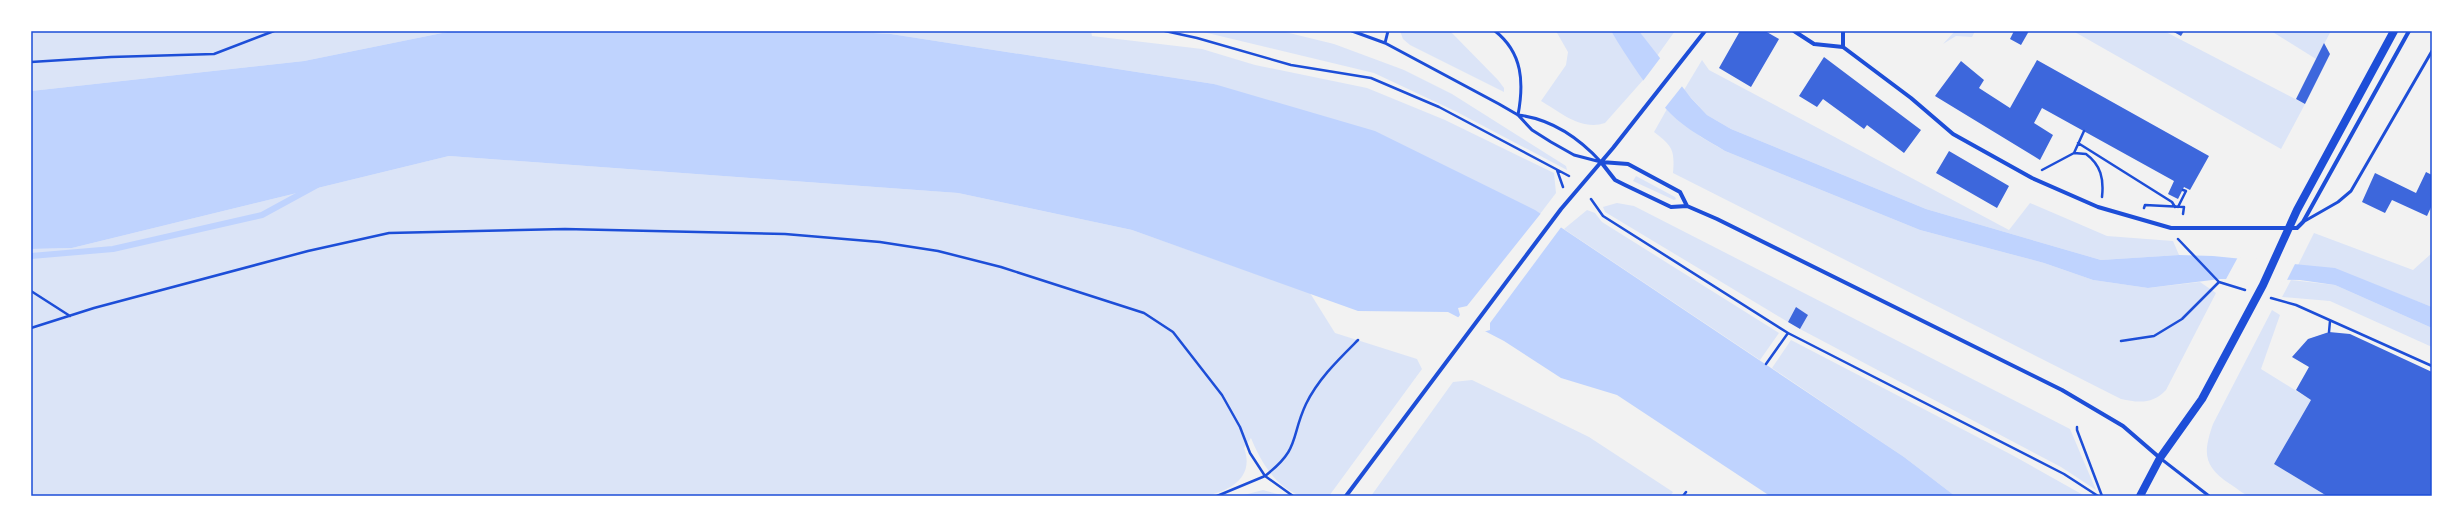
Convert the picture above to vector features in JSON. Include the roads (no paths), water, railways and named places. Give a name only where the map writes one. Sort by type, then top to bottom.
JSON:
[{"type":"main road","points":[[2140,496],[2160,458],[2201,400],[2263,286],[2297,210],[2394,31]]},
{"type":"street","points":[[1346,496],[1561,208],[1601,162],[1705,31]]},
{"type":"street","points":[[1794,31],[1814,44],[1843,47],[1911,98],[1953,134],[1975,148],[2032,178],[2098,206],[2171,228],[2297,228],[2303,222],[2409,31]]},
{"type":"street","points":[[1843,31],[1843,47]]},
{"type":"street","points":[[1601,162],[1615,180],[1625,185],[1671,207],[1687,206],[2062,390],[2124,426],[2160,458]]},
{"type":"street","points":[[1601,162],[1628,164],[1680,192],[1687,206]]},
{"type":"lane","points":[[1352,31],[1385,43],[1518,114],[1537,117],[1564,131],[1583,142],[1601,162]]},
{"type":"lane","points":[[1385,43],[1388,31]]},
{"type":"lane","points":[[1495,31],[1511,48],[1519,62],[1522,80],[1518,114],[1532,130],[1574,155],[1601,162]]},
{"type":"lane","points":[[2303,222],[2338,202],[2350,191],[2432,51]]},
{"type":"lane","points":[[2160,458],[2209,496]]},
{"type":"water","points":[[452,31],[839,31],[891,34],[1214,84],[1375,131],[1535,210],[1904,457],[1955,496],[1770,496],[1617,395],[1561,378],[1504,341],[1448,312],[1358,311],[1132,230],[958,193],[449,156],[72,248],[31,249],[31,91],[304,61]]},
{"type":"water","points":[[1611,31],[1639,31],[1691,98],[1707,115],[1731,129],[1926,209],[2101,260],[2179,255],[2213,256],[2335,268],[2432,307],[2432,328],[2335,285],[2300,280],[2220,279],[2148,288],[2093,280],[2044,263],[1920,230],[1725,151],[1683,125],[1655,96]]},
{"type":"waterway","points":[[31,256],[113,249],[262,215],[317,185]]}]
